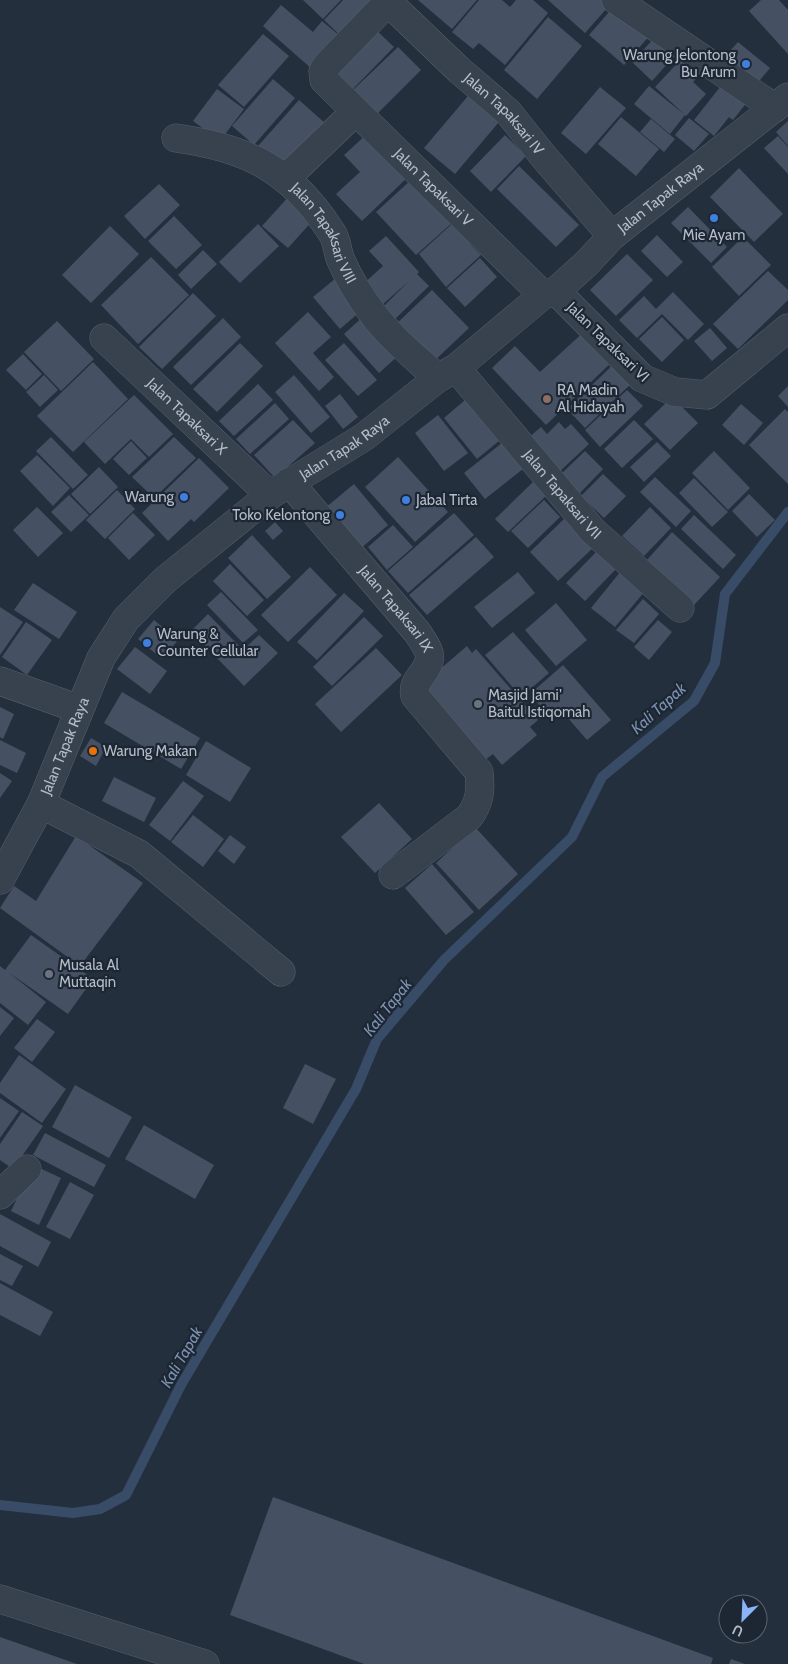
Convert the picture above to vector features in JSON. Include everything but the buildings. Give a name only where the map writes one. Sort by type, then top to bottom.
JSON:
[{"type":"street","points":[[616,0],[784,101]]},
{"type":"street","name":"Jalan Tapaksari V","points":[[388,1],[327,64],[323,71],[324,80],[355,112],[550,293]]},
{"type":"street","name":"Jalan Tapaksari IV","points":[[388,1],[459,70],[508,112],[612,236]]},
{"type":"street","name":"Jalan Tapak Raya","points":[[0,880],[41,804],[78,708],[101,658],[126,619],[165,580],[279,488],[364,437],[447,373],[586,264],[612,236],[784,101]]},
{"type":"street","points":[[285,179],[355,112]]},
{"type":"street","name":"Jalan Tapaksari VIII","points":[[176,138],[208,142],[255,158],[303,194],[333,235],[340,258],[373,314],[392,336],[447,373]]},
{"type":"street","name":"Jalan Tapaksari VI","points":[[550,293],[642,378],[675,392],[707,395],[788,328]]},
{"type":"street","name":"Jalan Tapaksari X","points":[[104,338],[279,488]]},
{"type":"street","name":"Jalan Tapaksari VII","points":[[447,373],[593,531],[680,608]]},
{"type":"street","name":"Jalan Tapaksari IX","points":[[279,488],[417,632],[428,651],[429,660],[415,684],[413,690],[415,696],[479,772],[481,789],[478,805],[469,818],[393,876]]},
{"type":"street","points":[[0,681],[78,708]]},
{"type":"street","points":[[41,804],[139,854],[281,972]]},
{"type":"street","points":[[0,1195],[27,1169]]},
{"type":"street","points":[[0,1599],[205,1664]]},
{"type":"waterway","name":"Kali Tapak","points":[[0,1505],[73,1513],[100,1509],[126,1495],[181,1385],[356,1089],[377,1039],[444,960],[572,837],[602,777],[694,701],[715,663],[725,594],[788,512]]},
{"type":"place","name":"Warung Jelontong Bu Arum","points":[[746,64]]},
{"type":"place","name":"Mie Ayam","points":[[714,218]]},
{"type":"place","name":"RA Madin Al Hidayah","points":[[547,399]]},
{"type":"place","name":"Warung","points":[[184,497]]},
{"type":"place","name":"Jabal Tirta","points":[[406,500]]},
{"type":"place","name":"Toko Kelontong","points":[[340,515]]},
{"type":"place","name":"Warung & Counter Cellular","points":[[147,643]]},
{"type":"place","name":"Masjid Jami' Baitul Istiqomah","points":[[478,704]]},
{"type":"place","name":"Warung Makan","points":[[93,751]]},
{"type":"place","name":"Musala Al Muttaqin","points":[[49,974]]}]
